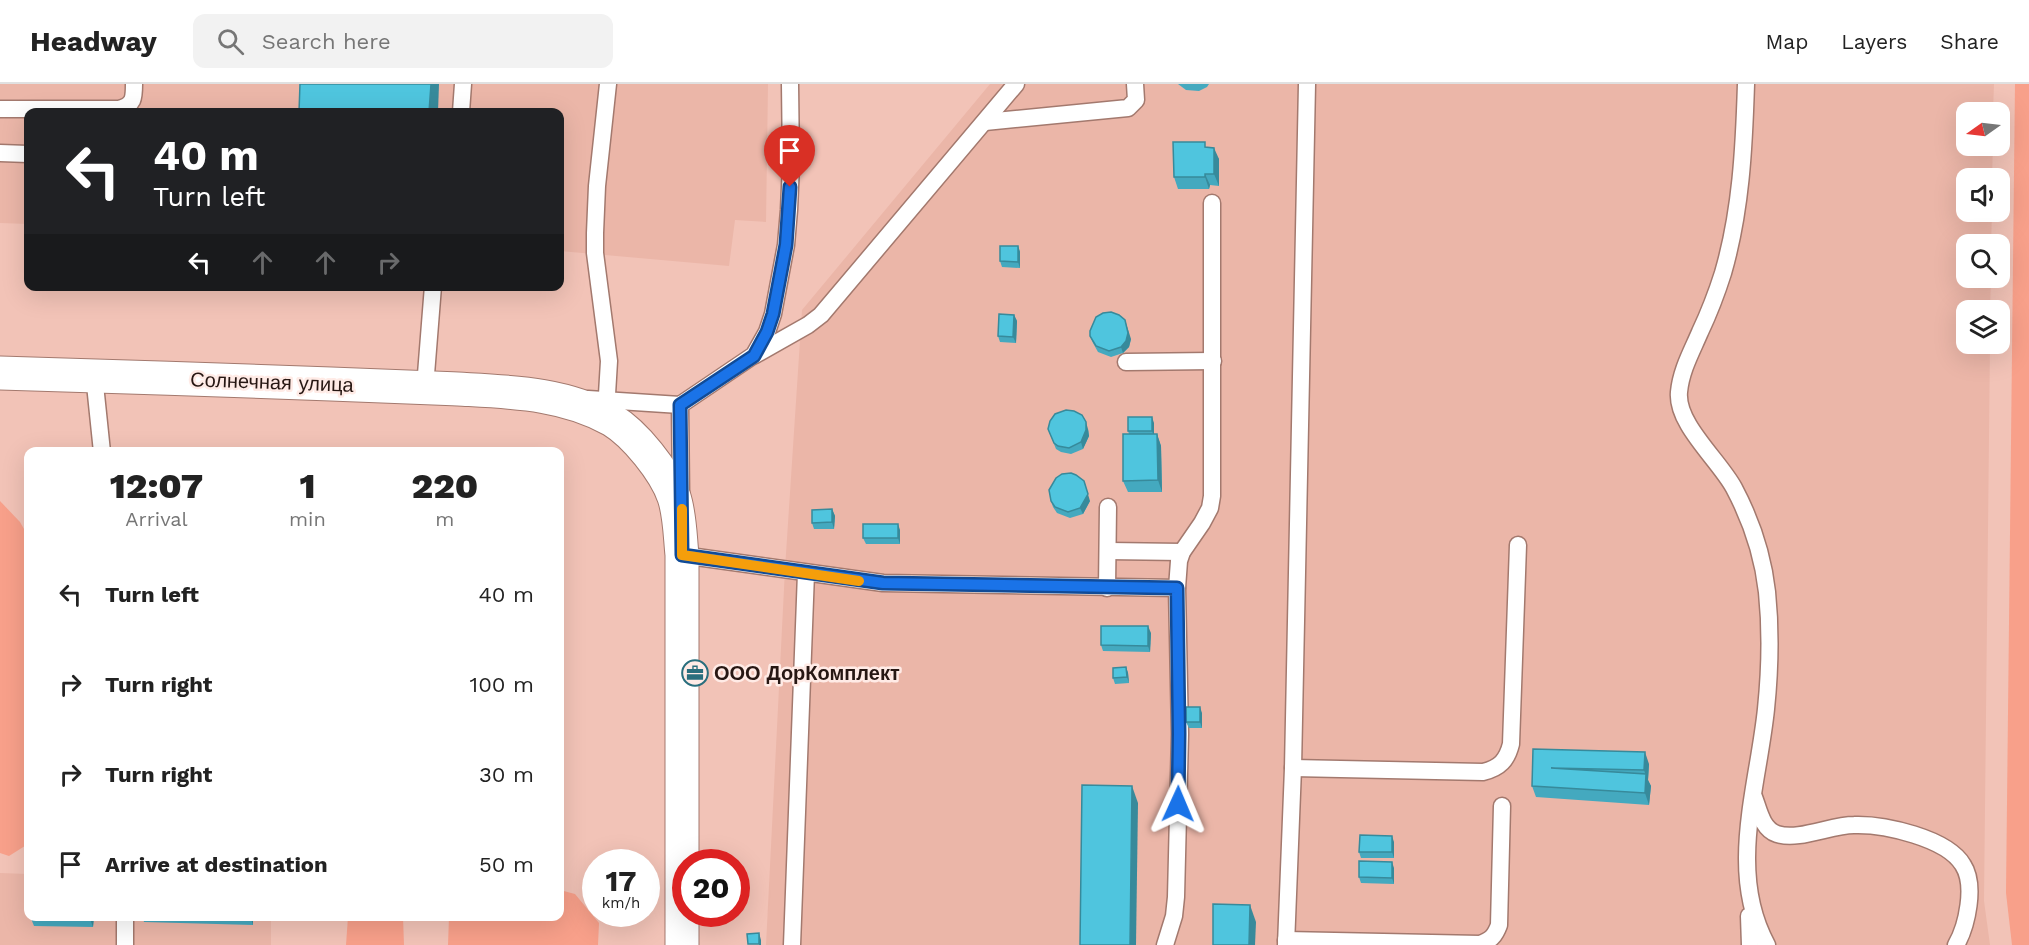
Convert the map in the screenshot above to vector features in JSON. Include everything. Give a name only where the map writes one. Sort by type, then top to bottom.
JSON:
[{"type":"street","name":"Солнечная улица","points":[[0,373],[425,387],[543,395],[594,411],[606,408],[643,447],[657,467],[674,496],[679,522],[682,555],[682,945]]},
{"type":"lane","points":[[122,108],[130,105],[134,99],[134,84]]},
{"type":"lane","points":[[461,108],[462,84]]},
{"type":"lane","points":[[608,84],[597,186],[595,233],[595,253],[609,361],[606,408],[680,405],[821,315],[1016,84]]},
{"type":"lane","points":[[754,356],[767,332],[773,314],[786,245],[790,176],[790,84]]},
{"type":"lane","points":[[985,122],[1128,108],[1136,100],[1135,84]]},
{"type":"lane","points":[[1308,84],[1293,768],[1286,943],[1480,944],[1490,940],[1496,934],[1499,925],[1503,806]]},
{"type":"lane","points":[[1746,84],[1744,159],[1736,215],[1723,273],[1683,371],[1679,394],[1683,414],[1692,430],[1714,457],[1733,486],[1743,507],[1758,547],[1767,590],[1771,654],[1766,711],[1747,834],[1750,945]]},
{"type":"lane","points":[[0,109],[24,109]]},
{"type":"lane","points":[[0,153],[24,154]]},
{"type":"lane","points":[[1165,945],[1174,916],[1176,897],[1179,561],[1182,552],[1210,508],[1212,496],[1212,203]]},
{"type":"lane","points":[[425,387],[433,291]]},
{"type":"lane","points":[[1126,362],[1213,361]]},
{"type":"lane","points":[[94,375],[101,447]]},
{"type":"lane","points":[[680,405],[682,555],[883,583],[1177,588]]},
{"type":"lane","points":[[1107,588],[1108,507]]},
{"type":"lane","points":[[1293,768],[1483,772],[1503,763],[1508,756],[1511,744],[1518,545]]},
{"type":"lane","points":[[1108,551],[1182,552]]},
{"type":"lane","points":[[792,945],[806,573]]},
{"type":"lane","points":[[1753,793],[1767,829],[1778,834],[1807,834],[1852,825],[1873,825],[1899,831],[1947,849],[1964,865],[1970,889],[1961,937],[1956,945]]},
{"type":"lane","points":[[1748,871],[1751,900],[1758,929],[1767,945]]},
{"type":"lane","points":[[125,921],[125,945]]},
{"type":"shaded area","points":[[0,84],[768,84],[766,222],[735,220],[729,266],[564,251],[564,108],[24,108],[24,224],[0,223]]},
{"type":"shaded area","points":[[990,84],[1994,84],[1993,102],[1956,102],[1956,156],[1993,156],[1992,168],[1956,168],[1956,222],[1992,222],[1991,234],[1956,234],[1956,288],[1991,288],[1990,300],[1956,300],[1956,354],[1990,354],[1984,901],[1990,945],[766,945],[785,569],[802,310]]},
{"type":"shaded area","points":[[2015,84],[2029,84],[2029,945],[2012,945],[2006,893]]},
{"type":"shaded area","points":[[0,501],[24,529],[24,847],[9,856],[0,853]]},
{"type":"shaded area","points":[[0,873],[24,874],[24,921],[271,921],[271,945],[0,945]]},
{"type":"shaded area","points":[[564,891],[575,894],[582,902],[582,927],[599,927],[598,945],[448,945],[449,921],[564,921]]},
{"type":"shaded area","points":[[348,921],[403,921],[404,945],[346,945]]},
{"type":"building","points":[[300,84],[431,84],[429,108],[299,108]]},
{"type":"building","points":[[1173,142],[1205,142],[1205,147],[1214,148],[1214,174],[1205,174],[1205,177],[1174,177]]},
{"type":"building","points":[[1000,246],[1018,246],[1018,262],[1000,261]]},
{"type":"building","points":[[1111,312],[1125,320],[1128,333],[1121,347],[1109,351],[1096,346],[1090,336],[1090,331],[1096,317]]},
{"type":"building","points":[[999,314],[1014,315],[1013,337],[998,336]]},
{"type":"building","points":[[1066,410],[1082,415],[1086,422],[1086,430],[1081,442],[1069,448],[1054,443],[1048,429],[1055,414]]},
{"type":"building","points":[[1128,417],[1152,417],[1152,431],[1128,431]]},
{"type":"building","points":[[1123,434],[1157,434],[1158,480],[1123,481]]},
{"type":"building","points":[[1071,473],[1084,481],[1088,494],[1080,508],[1068,512],[1055,507],[1049,490],[1056,478],[1062,474]]},
{"type":"building","points":[[832,509],[832,522],[812,523],[812,510]]},
{"type":"building","points":[[863,524],[898,524],[898,538],[863,538]]},
{"type":"building","points":[[1101,626],[1148,626],[1148,646],[1101,645]]},
{"type":"building","points":[[1126,667],[1127,677],[1113,678],[1113,668]]},
{"type":"building","points":[[1186,707],[1200,707],[1200,722],[1186,722]]},
{"type":"building","points":[[1533,749],[1645,752],[1644,770],[1551,768],[1646,774],[1645,793],[1532,786]]},
{"type":"building","points":[[1082,785],[1132,786],[1130,945],[1080,945]]},
{"type":"building","points":[[1360,835],[1392,836],[1392,852],[1359,852]]},
{"type":"building","points":[[1359,861],[1392,862],[1392,878],[1359,877]]},
{"type":"building","points":[[1213,904],[1250,905],[1249,945],[1213,945]]},
{"type":"building","points":[[759,933],[759,944],[748,944],[747,934]]},
{"type":"slow traffic","points":[[682,509],[682,555],[859,581]]},
{"type":"place","name":"ООО ДорКомплект","points":[[695,673]]},
{"type":"route","points":[[790,187],[786,245],[773,314],[767,332],[754,356],[680,405],[682,555],[883,583],[1177,588],[1178,804]]}]
